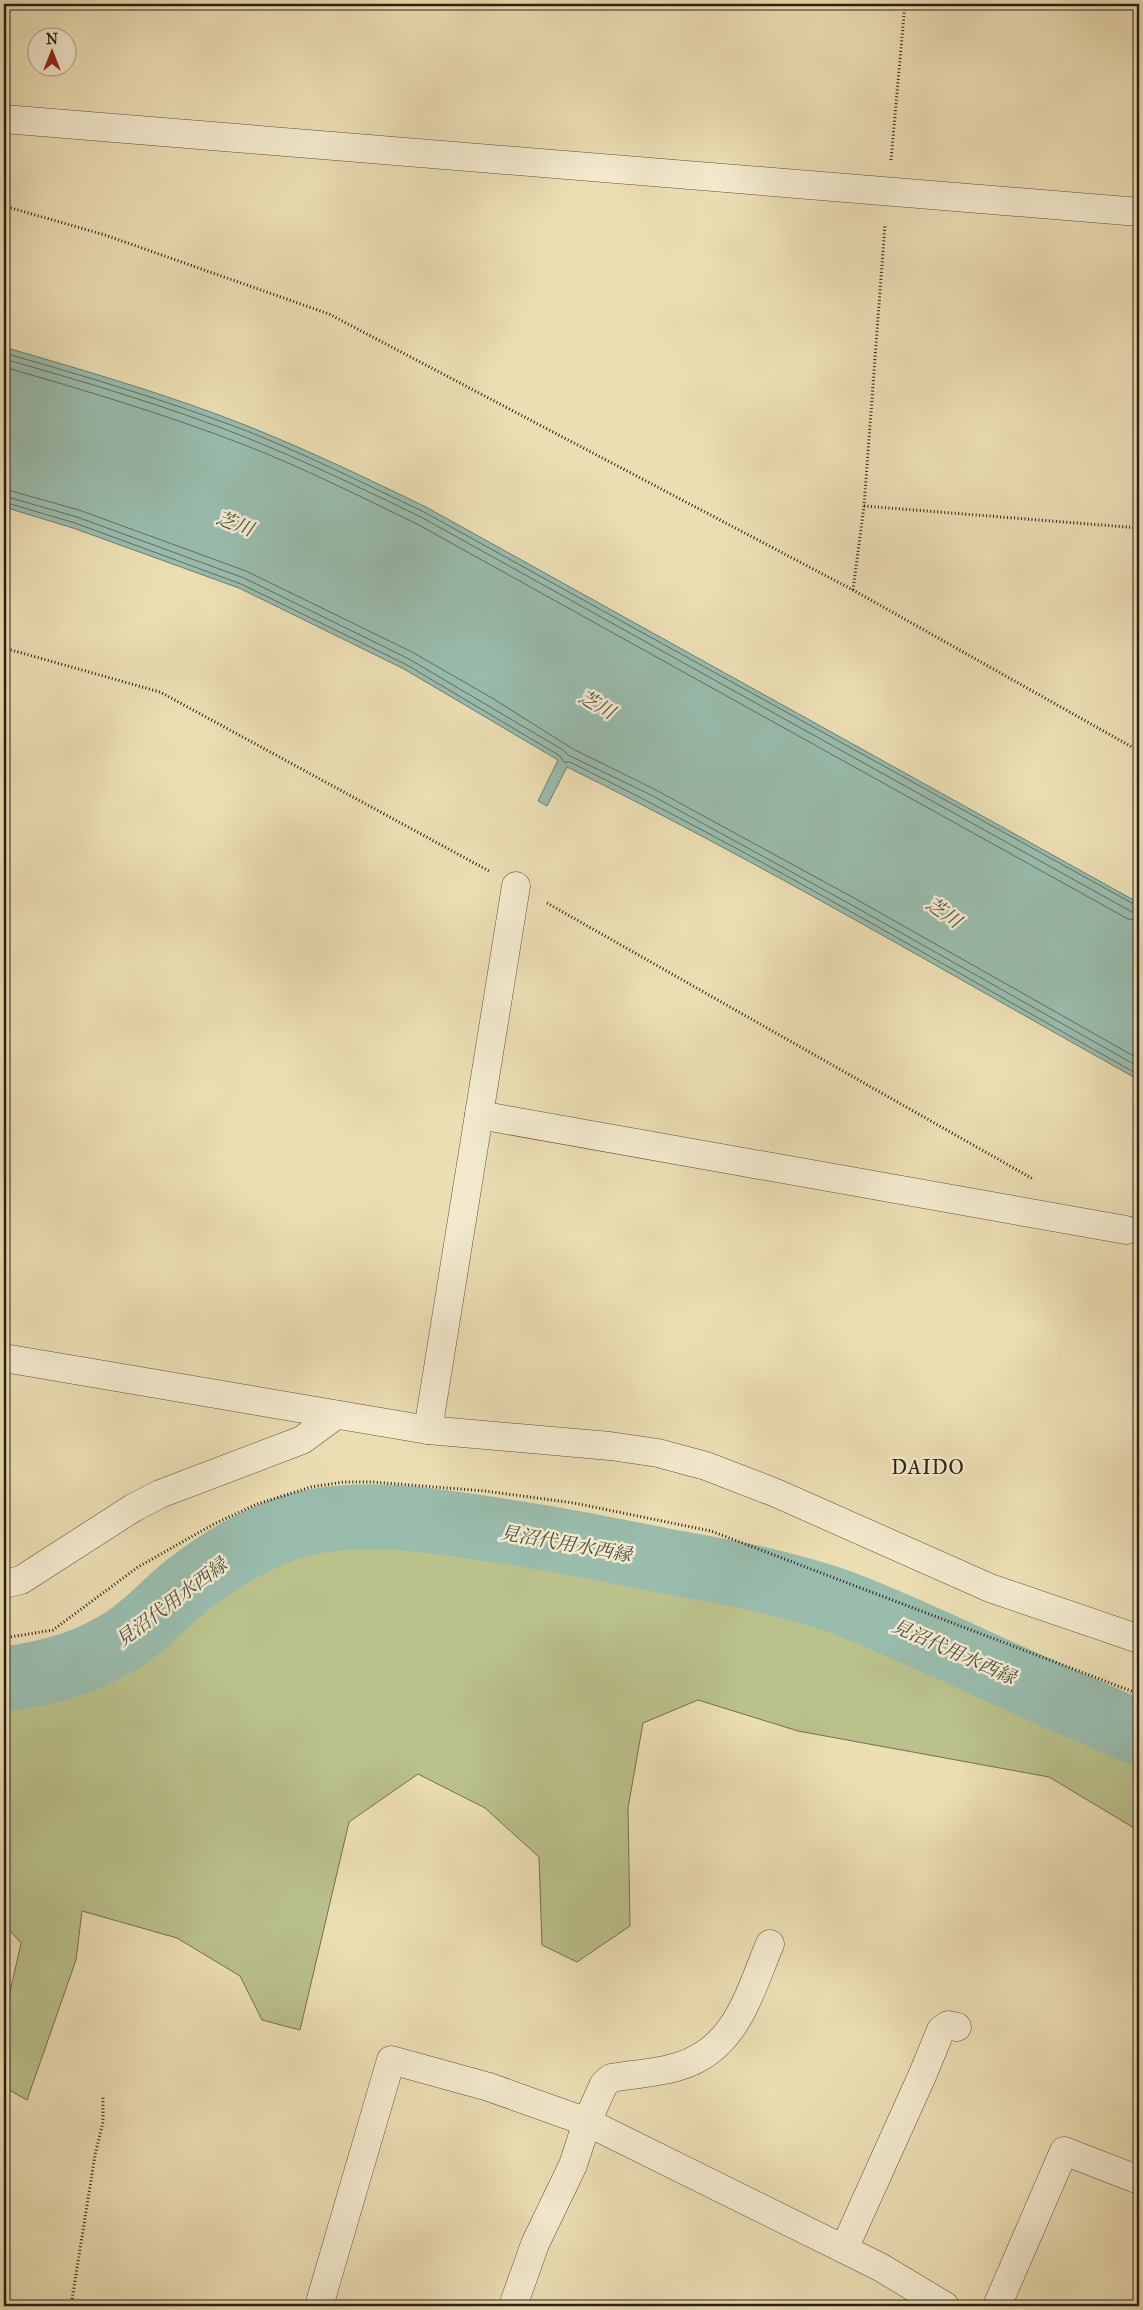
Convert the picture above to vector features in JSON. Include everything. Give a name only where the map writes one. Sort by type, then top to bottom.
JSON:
[{"type":"street","points":[[4,119],[1139,212]]},
{"type":"street","points":[[428,1430],[516,886]]},
{"type":"street","points":[[479,1115],[1126,1230]]},
{"type":"street","points":[[4,1358],[428,1430],[658,1452],[706,1466],[776,1493],[990,1588],[1139,1639]]},
{"type":"street","points":[[4,1584],[21,1580],[133,1508],[160,1494],[302,1440],[336,1415]]},
{"type":"street","points":[[512,2306],[535,2244],[573,2165],[587,2122],[604,2084],[612,2078],[680,2066],[718,2046],[730,2033],[741,2012],[770,1944]]},
{"type":"street","points":[[844,2249],[940,2030],[948,2025],[957,2027]]},
{"type":"street","points":[[319,2306],[391,2060],[489,2087],[587,2122],[880,2267],[945,2306]]},
{"type":"street","points":[[997,2306],[1064,2151],[1139,2180]]},
{"type":"path","points":[[853,590],[864,506],[888,191],[905,4]]},
{"type":"path","points":[[4,206],[38,214],[105,235],[329,314],[853,590],[1139,751]]},
{"type":"path","points":[[864,506],[1139,528]]},
{"type":"path","points":[[4,648],[160,692],[516,886],[1039,1182]]},
{"type":"path","points":[[4,1638],[53,1630],[138,1567],[214,1524],[257,1504],[311,1487],[344,1482],[422,1485],[574,1503],[711,1531],[1139,1694]]},
{"type":"path","points":[[72,2306],[95,2155],[103,2122],[103,2097]]},
{"type":"green space","points":[[365,1540],[441,1542],[615,1566],[762,1592],[1139,1711],[1139,1831],[1049,1777],[798,1731],[698,1700],[643,1723],[628,1808],[630,1926],[577,1962],[542,1945],[539,1857],[485,1808],[418,1774],[349,1822],[300,2030],[262,2020],[240,1976],[177,1938],[82,1911],[76,1960],[27,2100],[4,2087],[4,2019],[21,1943],[4,1924],[4,1676],[172,1623],[226,1584],[285,1549]]},
{"type":"water","name":"芝川","points":[[4,347],[128,384],[220,415],[317,455],[426,507],[1139,903],[1139,1080],[784,880],[567,767],[547,806],[538,801],[558,760],[404,669],[239,588],[73,528],[4,507]]},
{"type":"waterway","name":"見沼代用水西縁","points":[[4,1679],[51,1670],[96,1655],[124,1639],[140,1627],[185,1587],[211,1568],[240,1550],[271,1535],[302,1524],[327,1519],[352,1517],[405,1518],[458,1524],[590,1546],[733,1574],[817,1594],[884,1620],[1139,1733]]},
{"type":"district","name":"DAIDO","points":[[928,1467]]}]
